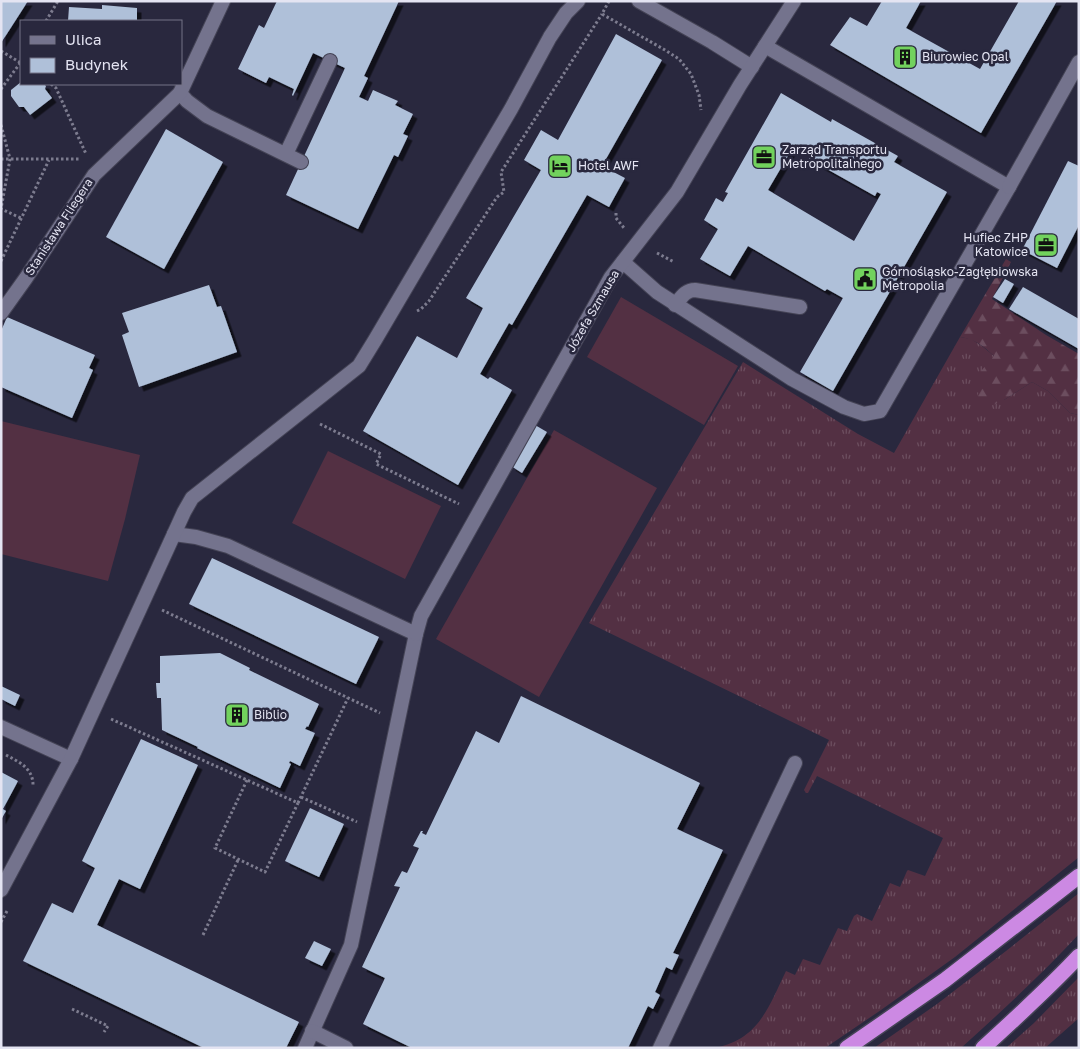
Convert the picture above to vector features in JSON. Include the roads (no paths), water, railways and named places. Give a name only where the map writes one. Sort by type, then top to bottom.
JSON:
[{"type":"highway","points":[[847,1048],[945,980],[1079,876]]},
{"type":"highway","points":[[984,1048],[1079,956]]},
{"type":"street","name":"Stanisława Fliegera","points":[[1,313],[94,175],[180,93],[223,1]]},
{"type":"street","points":[[1,890],[71,759],[192,498],[359,366],[511,109],[550,37],[566,13],[578,1]]},
{"type":"street","points":[[639,1],[752,67]]},
{"type":"street","name":"Józefa Szmausa","points":[[305,1048],[350,945],[421,616],[611,277],[677,192],[740,84],[794,1]]},
{"type":"street","points":[[765,46],[1009,187]]},
{"type":"street","points":[[286,154],[330,61]]},
{"type":"street","points":[[623,262],[675,305],[792,379],[844,407],[864,414],[880,411],[1079,62]]},
{"type":"street","points":[[180,93],[187,101],[207,116],[301,162]]},
{"type":"street","points":[[675,305],[689,290],[695,290],[800,307]]},
{"type":"street","points":[[174,534],[196,536],[228,546],[416,634]]},
{"type":"street","points":[[1,727],[71,759]]},
{"type":"street","points":[[660,1048],[796,763]]},
{"type":"street","points":[[312,1031],[346,1048]]},
{"type":"place","name":"Biurowiec Opal","points":[[905,57]]},
{"type":"place","name":"Zarząd Transportu Metropolitalnego","points":[[764,157]]},
{"type":"place","name":"Hotel AWF","points":[[560,166]]},
{"type":"place","name":"Hufiec ZHP Katowice","points":[[1046,245]]},
{"type":"place","name":"Górnośląsko-Zagłębiowska Metropolia","points":[[865,279]]},
{"type":"place","name":"Biblio","points":[[237,715]]}]
